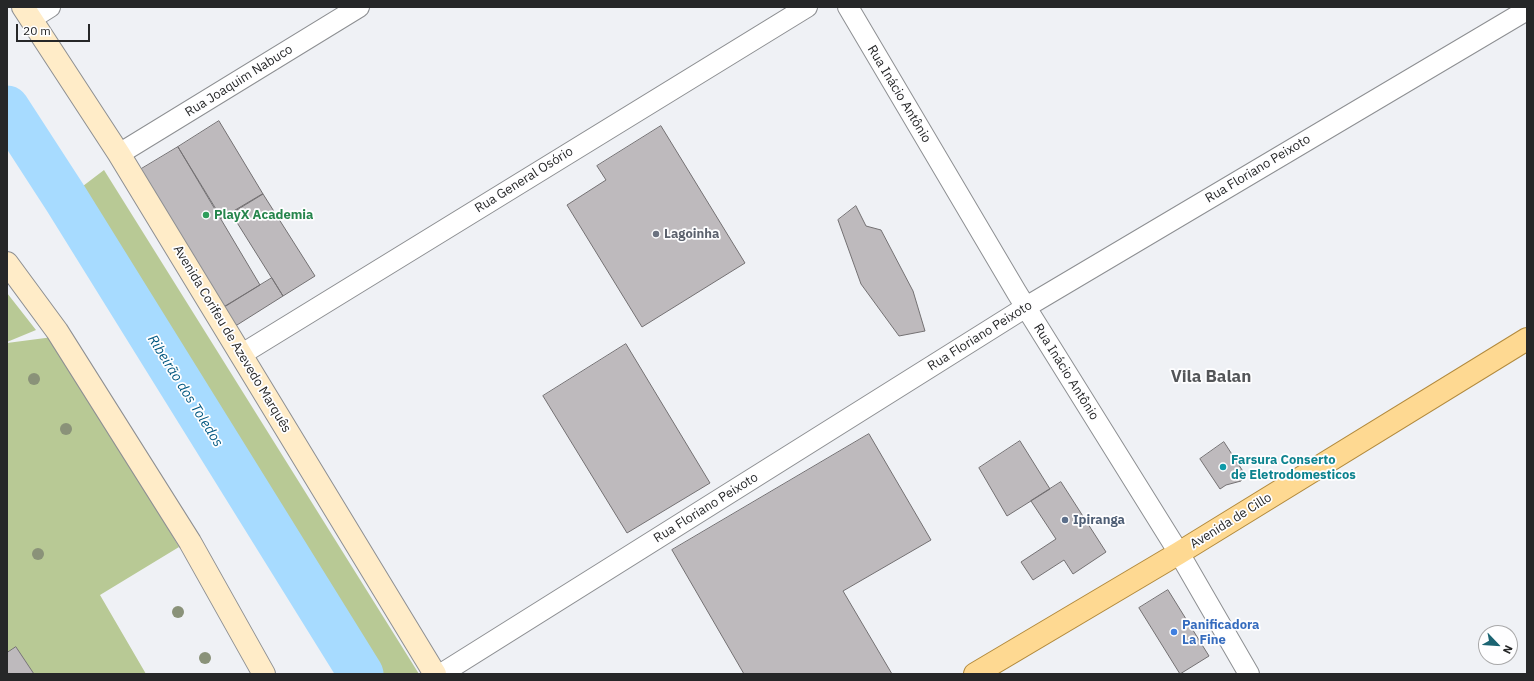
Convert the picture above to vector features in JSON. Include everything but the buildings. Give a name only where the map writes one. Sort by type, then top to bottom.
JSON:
[{"type":"main road","name":"Avenida Corifeu de Azevedo Marquês","points":[[27,13],[119,154],[242,354],[435,674]]},
{"type":"main road","points":[[7,263],[57,331],[95,390],[190,542],[264,674]]},
{"type":"main road","name":"Avenida de Cillo","points":[[974,674],[1179,553],[1527,339]]},
{"type":"street","points":[[27,13],[50,7]]},
{"type":"street","name":"Rua Joaquim Nabuco","points":[[119,154],[359,7]]},
{"type":"street","name":"Rua General Osório","points":[[242,354],[807,7]]},
{"type":"street","name":"Rua Inácio Antônio","points":[[848,7],[1026,307],[1179,553],[1249,674]]},
{"type":"street","name":"Rua Floriano Peixoto","points":[[441,674],[1026,307],[1527,10]]},
{"type":"green space","points":[[104,170],[419,674],[361,674],[66,199]]},
{"type":"green space","points":[[7,293],[36,330],[7,342]]},
{"type":"green space","points":[[53,337],[179,547],[100,595],[146,674],[34,674],[16,647],[7,653],[7,343]]},
{"type":"water","points":[[7,108],[39,157],[39,166],[32,160],[7,121]]},
{"type":"waterway","name":"Ribeirão dos Toledos","points":[[7,108],[66,199],[361,674]]},
{"type":"place","name":"PlayX Academia","points":[[206,215]]},
{"type":"place","name":"Lagoinha","points":[[656,234]]},
{"type":"place","name":"Farsura Conserto de Eletrodomesticos","points":[[1223,467]]},
{"type":"place","name":"Ipiranga","points":[[1065,520]]},
{"type":"place","name":"Panificadora La Fine","points":[[1174,632]]},
{"type":"district","name":"Vila Balan","points":[[1211,377]]}]
